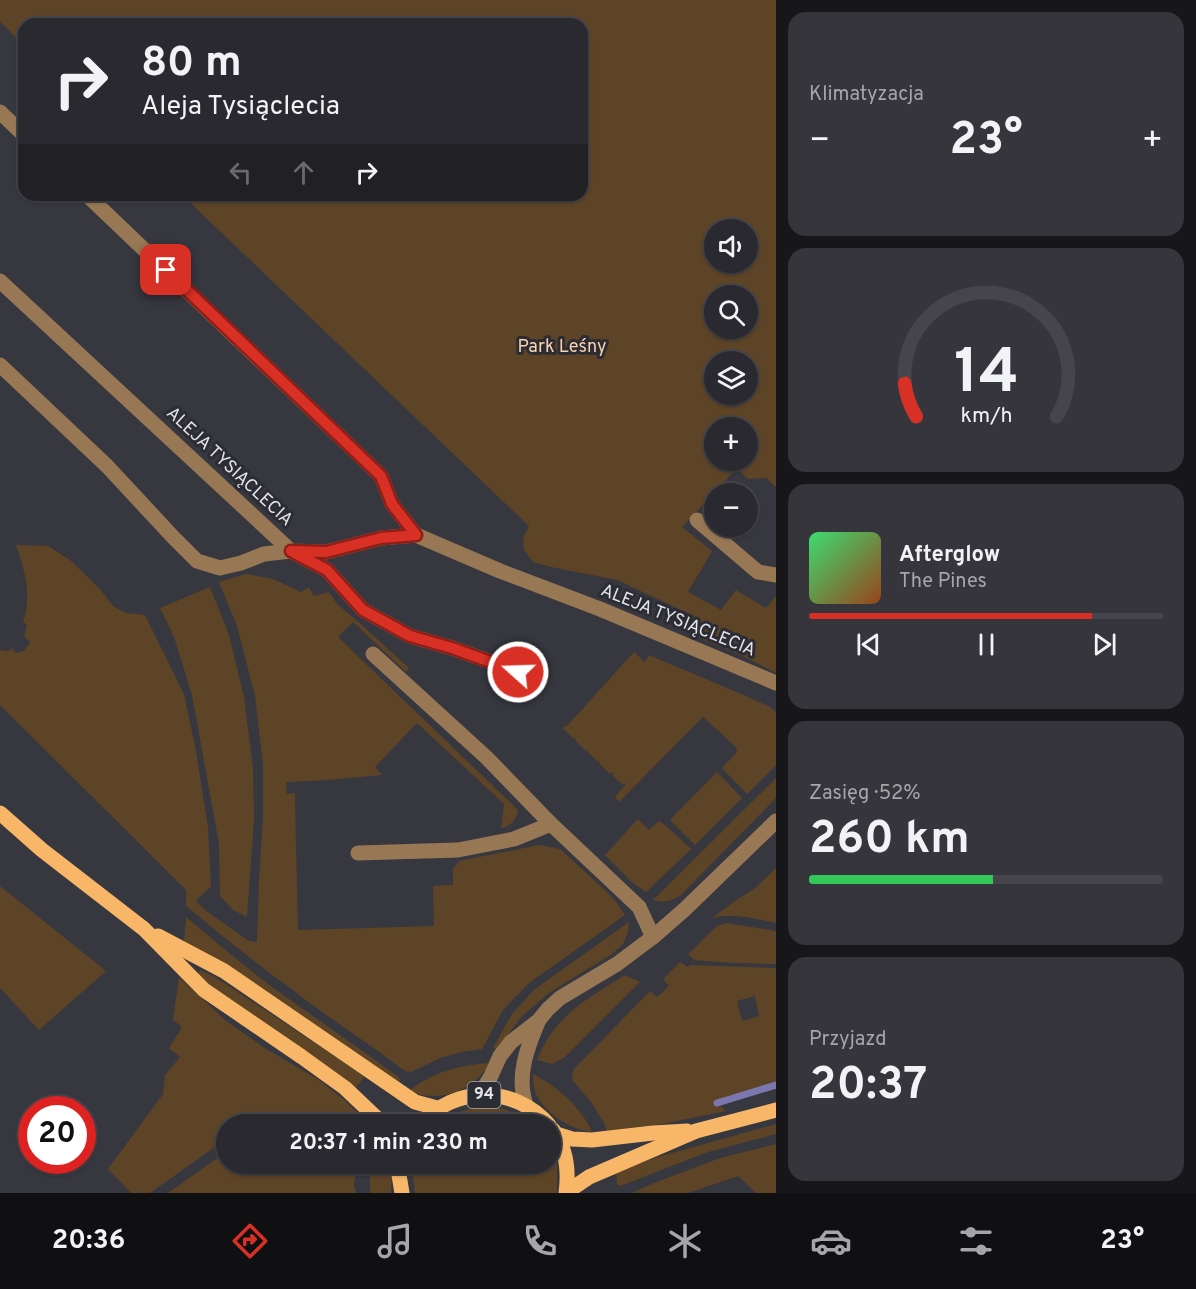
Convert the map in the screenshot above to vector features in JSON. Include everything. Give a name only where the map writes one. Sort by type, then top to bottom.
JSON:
[{"type":"main road","points":[[0,813],[42,850],[144,929],[204,990],[345,1088],[372,1114]]},
{"type":"main road","points":[[144,929],[224,970],[415,1102],[437,1108]]},
{"type":"main road","name":"94","points":[[431,1114],[437,1108],[455,1099],[480,1094],[502,1096],[526,1105],[538,1114]]},
{"type":"main road","name":"94","points":[[567,1192],[589,1177],[696,1131],[776,1110]]},
{"type":"main road","name":"94","points":[[561,1133],[572,1138],[592,1140],[696,1131]]},
{"type":"main road","name":"94","points":[[561,1146],[568,1177],[567,1192]]},
{"type":"main road","points":[[399,1174],[402,1193]]},
{"type":"street","points":[[0,112],[18,129]]},
{"type":"street","points":[[93,201],[381,476],[392,504],[416,535]]},
{"type":"street","name":"ALEJA TYSIĄCLECIA","points":[[0,281],[291,551],[326,552],[381,538],[416,535],[776,683]]},
{"type":"street","points":[[0,365],[107,466],[197,561],[220,568],[241,564],[264,554],[291,551],[327,570],[363,610],[410,636],[452,648],[536,678]]},
{"type":"street","points":[[697,520],[758,572],[776,575]]},
{"type":"street","points":[[374,654],[487,758],[551,824],[639,908],[653,937]]},
{"type":"street","points":[[480,1094],[500,1056],[511,1042],[538,1021],[561,998],[617,964],[653,937],[776,821]]},
{"type":"street","points":[[358,853],[458,850],[514,839],[551,824]]},
{"type":"street","points":[[526,1105],[522,1084],[524,1064],[538,1021]]},
{"type":"green space","name":"Park Leśny","points":[[0,0],[776,0],[776,487],[766,478],[748,479],[740,471],[758,471],[758,417],[704,417],[704,471],[734,471],[723,483],[704,483],[704,503],[682,527],[712,551],[688,592],[721,610],[736,590],[766,608],[776,596],[776,673],[697,637],[689,629],[694,616],[617,580],[533,562],[524,550],[523,539],[529,526],[188,201],[588,201],[588,18],[18,18],[18,39],[0,22]]},
{"type":"green space","points":[[16,545],[48,546],[70,560],[99,588],[113,606],[126,613],[145,615],[184,694],[196,751],[208,828],[211,886],[196,901],[206,911],[249,941],[257,942],[263,765],[255,696],[237,626],[219,582],[246,574],[273,579],[301,592],[309,587],[314,596],[329,592],[337,604],[409,668],[406,672],[353,622],[338,637],[518,810],[512,822],[501,828],[504,804],[417,723],[375,767],[382,775],[286,782],[287,794],[295,793],[298,930],[434,926],[433,886],[453,885],[453,869],[459,861],[539,845],[560,849],[606,891],[625,915],[529,983],[503,1010],[482,1049],[440,1058],[411,1072],[405,1071],[237,948],[186,906],[186,890],[0,705],[0,650],[8,651],[12,648],[16,653],[24,651],[30,642],[24,636],[27,625],[23,622],[27,593],[25,574]]},
{"type":"green space","points":[[210,587],[229,635],[244,697],[253,768],[254,819],[247,917],[233,910],[220,896],[219,844],[192,695],[174,637],[160,608]]},
{"type":"green space","points":[[634,652],[645,662],[649,655],[746,696],[776,712],[776,765],[747,794],[722,768],[736,753],[735,746],[703,717],[619,802],[615,797],[626,784],[623,785],[612,775],[613,772],[610,774],[599,763],[601,760],[598,762],[587,751],[589,749],[586,751],[575,740],[576,737],[574,739],[563,728]]},
{"type":"green space","points":[[717,772],[742,798],[695,845],[670,820]]},
{"type":"green space","points":[[776,778],[776,798],[681,895],[671,900],[653,900]]},
{"type":"green space","points":[[638,819],[649,830],[659,821],[691,849],[646,892],[632,882],[605,855]]},
{"type":"green space","points":[[776,868],[776,923],[736,916],[712,918],[754,889]]},
{"type":"green space","points":[[0,886],[106,971],[39,1030],[0,988]]},
{"type":"green space","points":[[186,917],[268,984],[399,1077],[398,1083],[184,941]]},
{"type":"green space","points":[[629,922],[623,944],[612,954],[550,992],[522,1016],[497,1049],[493,1048],[512,1014],[535,989]]},
{"type":"green space","points":[[726,923],[776,931],[776,964],[694,960],[688,954],[717,926]]},
{"type":"green space","points":[[680,962],[688,967],[690,965],[776,968],[776,1085],[717,1103],[726,1111],[662,1124],[607,1131],[591,1102],[573,1081],[574,1069],[650,991],[657,997],[669,986],[663,979]],"holes":[[[755,996],[759,1016],[742,1021],[737,1001]]]},
{"type":"green space","points":[[200,970],[215,977],[364,1077],[355,1089],[234,1005],[198,975]]},
{"type":"green space","points":[[625,975],[640,982],[565,1057],[552,1064],[537,1060],[544,1045],[562,1020],[585,1001]]},
{"type":"green space","points":[[179,977],[224,1019],[263,1047],[319,1080],[359,1114],[216,1114],[216,1146],[150,1193],[131,1193],[108,1169],[163,1094],[165,1075],[180,1057],[169,1048],[182,1027],[173,1020]]},
{"type":"green space","points":[[489,1063],[475,1081],[454,1092],[431,1096],[409,1091],[437,1074]]},
{"type":"green space","points":[[533,1074],[567,1098],[581,1114],[592,1132],[574,1128],[561,1120],[561,1114],[549,1112],[534,1088]]},
{"type":"green space","points":[[499,1108],[515,1114],[455,1114],[472,1109]]},
{"type":"green space","points":[[776,1124],[776,1134],[708,1152],[620,1186],[617,1184],[616,1171]]},
{"type":"green space","points":[[776,1144],[776,1193],[756,1193],[738,1176],[688,1193],[632,1193],[720,1158]]},
{"type":"green space","points":[[216,1159],[216,1174],[356,1174],[356,1193],[168,1193]]},
{"type":"green space","points":[[370,1174],[392,1174],[391,1193],[370,1193]]},
{"type":"green space","points":[[413,1174],[557,1174],[557,1193],[415,1193]]},
{"type":"waterway","points":[[717,1103],[776,1085]]},
{"type":"route","points":[[166,270],[381,476],[392,504],[416,535],[381,538],[326,552],[291,551],[327,570],[363,610],[410,636],[452,648],[518,672]]}]
